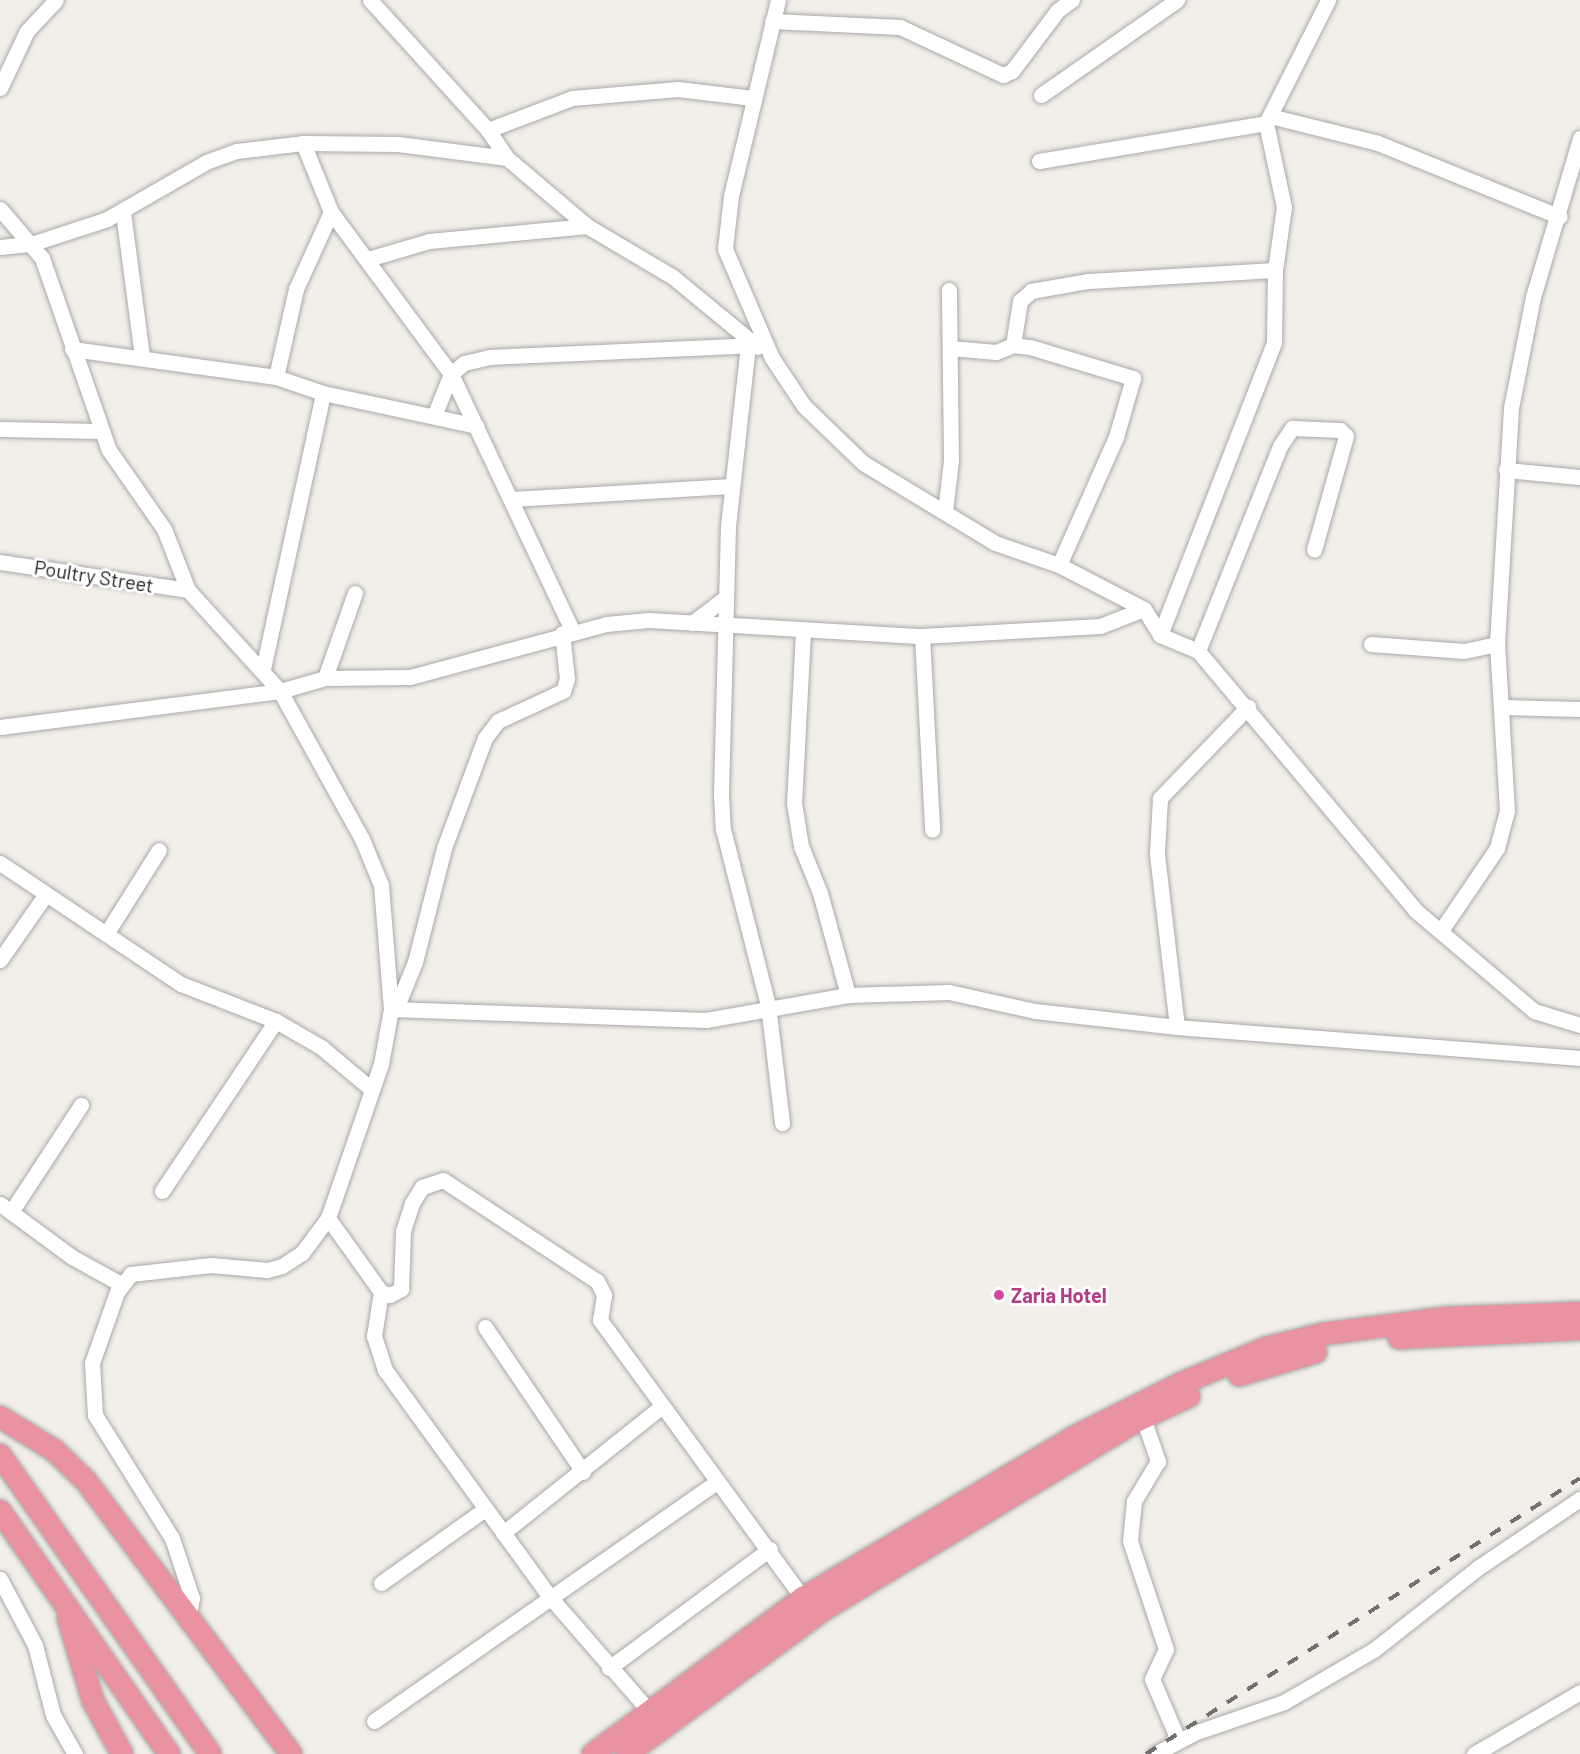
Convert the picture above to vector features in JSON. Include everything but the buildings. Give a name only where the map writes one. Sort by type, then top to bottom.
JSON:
[{"type":"highway","points":[[593,1754],[803,1598],[1119,1412],[1266,1348],[1391,1323],[1580,1313]]},
{"type":"highway","points":[[627,1754],[823,1610],[1143,1418],[1263,1366],[1333,1348],[1407,1337],[1580,1329]]},
{"type":"highway","points":[[0,1417],[72,1465],[291,1754]]},
{"type":"highway","points":[[0,1455],[210,1754]]},
{"type":"highway","points":[[0,1511],[53,1584],[169,1754]]},
{"type":"highway","points":[[53,1584],[93,1701],[122,1754]]},
{"type":"highway","points":[[151,1727],[177,1708]]},
{"type":"street","points":[[0,88],[27,31],[56,0]]},
{"type":"street","points":[[370,0],[488,130],[507,158],[587,226],[673,277],[751,345],[772,358]]},
{"type":"street","points":[[778,0],[752,98],[725,249],[733,279],[772,358],[804,406],[845,452],[995,543],[1059,565],[1144,609],[1160,635],[1197,651],[1248,707],[1350,838],[1415,910],[1442,929],[1534,1011],[1580,1025]]},
{"type":"street","points":[[772,21],[900,27],[1003,75],[1012,71],[1058,10],[1072,0]]},
{"type":"street","points":[[1041,95],[1178,0]]},
{"type":"street","points":[[1160,635],[1266,372],[1274,343],[1275,270],[1284,207],[1268,120],[1328,0]]},
{"type":"street","points":[[488,130],[572,98],[678,89],[752,98]]},
{"type":"street","points":[[1039,161],[1268,120],[1378,143],[1560,217]]},
{"type":"street","points":[[1442,929],[1478,882],[1500,839],[1509,773],[1497,644],[1511,408],[1533,297],[1560,217],[1580,138]]},
{"type":"street","points":[[0,247],[31,244],[123,212],[206,162],[237,151],[303,143],[422,146],[507,158]]},
{"type":"street","points":[[188,1618],[192,1598],[172,1538],[95,1415],[92,1363],[121,1284],[143,1271],[282,1266],[302,1253],[328,1218],[371,1089],[394,1008],[415,962],[444,848],[485,738],[498,720],[563,692],[567,679],[567,632],[477,426],[451,374],[331,212],[303,143]]},
{"type":"street","points":[[0,209],[31,244],[47,271],[101,431],[164,529],[188,590],[263,669],[280,691],[362,839],[381,885],[394,1008]]},
{"type":"street","points":[[123,212],[142,357]]},
{"type":"street","points":[[276,377],[296,289],[331,212]]},
{"type":"street","points":[[368,259],[429,241],[587,226]]},
{"type":"street","points":[[1013,345],[1020,301],[1031,291],[1088,281],[1275,270]]},
{"type":"street","points":[[945,512],[951,460],[949,290]]},
{"type":"street","points":[[434,416],[451,374],[465,363],[490,357],[751,345]]},
{"type":"street","points":[[751,345],[732,486],[724,628],[723,829],[768,1005],[782,1123]]},
{"type":"street","points":[[950,348],[996,352],[1013,345],[1133,378],[1116,437],[1059,565]]},
{"type":"street","points":[[72,349],[276,377],[323,393],[477,426]]},
{"type":"street","points":[[263,669],[323,393]]},
{"type":"street","points":[[1197,651],[1280,446],[1293,428],[1340,430],[1346,436],[1314,550]]},
{"type":"street","points":[[0,429],[101,431]]},
{"type":"street","points":[[1506,470],[1580,477]]},
{"type":"street","points":[[511,500],[732,486]]},
{"type":"street","name":"Poultry Street","points":[[0,561],[188,590]]},
{"type":"street","points":[[325,678],[355,593]]},
{"type":"street","points":[[692,623],[726,598]]},
{"type":"street","points":[[0,727],[280,691],[325,678],[410,677],[567,632],[649,620],[724,628],[922,636],[1100,626],[1144,609]]},
{"type":"street","points":[[803,632],[794,802],[801,846],[820,893],[848,996]]},
{"type":"street","points":[[922,636],[932,830]]},
{"type":"street","points":[[1371,644],[1464,651],[1497,644]]},
{"type":"street","points":[[1178,1027],[1157,853],[1160,798],[1248,707]]},
{"type":"street","points":[[1502,707],[1580,709]]},
{"type":"street","points":[[106,934],[159,850]]},
{"type":"street","points":[[0,863],[180,984],[276,1020],[321,1047],[371,1089]]},
{"type":"street","points":[[0,960],[46,894]]},
{"type":"street","points":[[394,1008],[706,1020],[768,1005],[848,996],[973,994],[1035,1011],[1178,1027],[1580,1058]]},
{"type":"street","points":[[162,1191],[276,1020]]},
{"type":"street","points":[[81,1104],[5,1208],[72,1257],[121,1284]]},
{"type":"street","points":[[328,1218],[381,1292],[390,1295],[401,1289],[403,1231],[412,1203],[422,1187],[444,1180],[597,1281],[604,1295],[600,1320],[716,1482],[770,1549],[803,1598]]},
{"type":"street","points":[[381,1292],[374,1336],[385,1370],[550,1597],[609,1668],[650,1712]]},
{"type":"street","points":[[485,1327],[584,1472]]},
{"type":"street","points":[[503,1533],[584,1472],[662,1406]]},
{"type":"street","points":[[1143,1418],[1158,1461],[1134,1501],[1130,1540],[1166,1649],[1152,1680],[1176,1735],[1172,1744]]},
{"type":"street","points":[[374,1721],[716,1482]]},
{"type":"street","points":[[1155,1754],[1172,1744],[1284,1702],[1375,1649],[1479,1567],[1580,1499]]},
{"type":"street","points":[[381,1583],[485,1509]]},
{"type":"street","points":[[609,1668],[770,1549]]},
{"type":"street","points":[[0,1580],[35,1645],[52,1715],[75,1754]]},
{"type":"street","points":[[1474,1754],[1580,1692]]},
{"type":"railway","points":[[1146,1754],[1580,1478]]},
{"type":"place","name":"Zaria Hotel","points":[[999,1295]]}]
